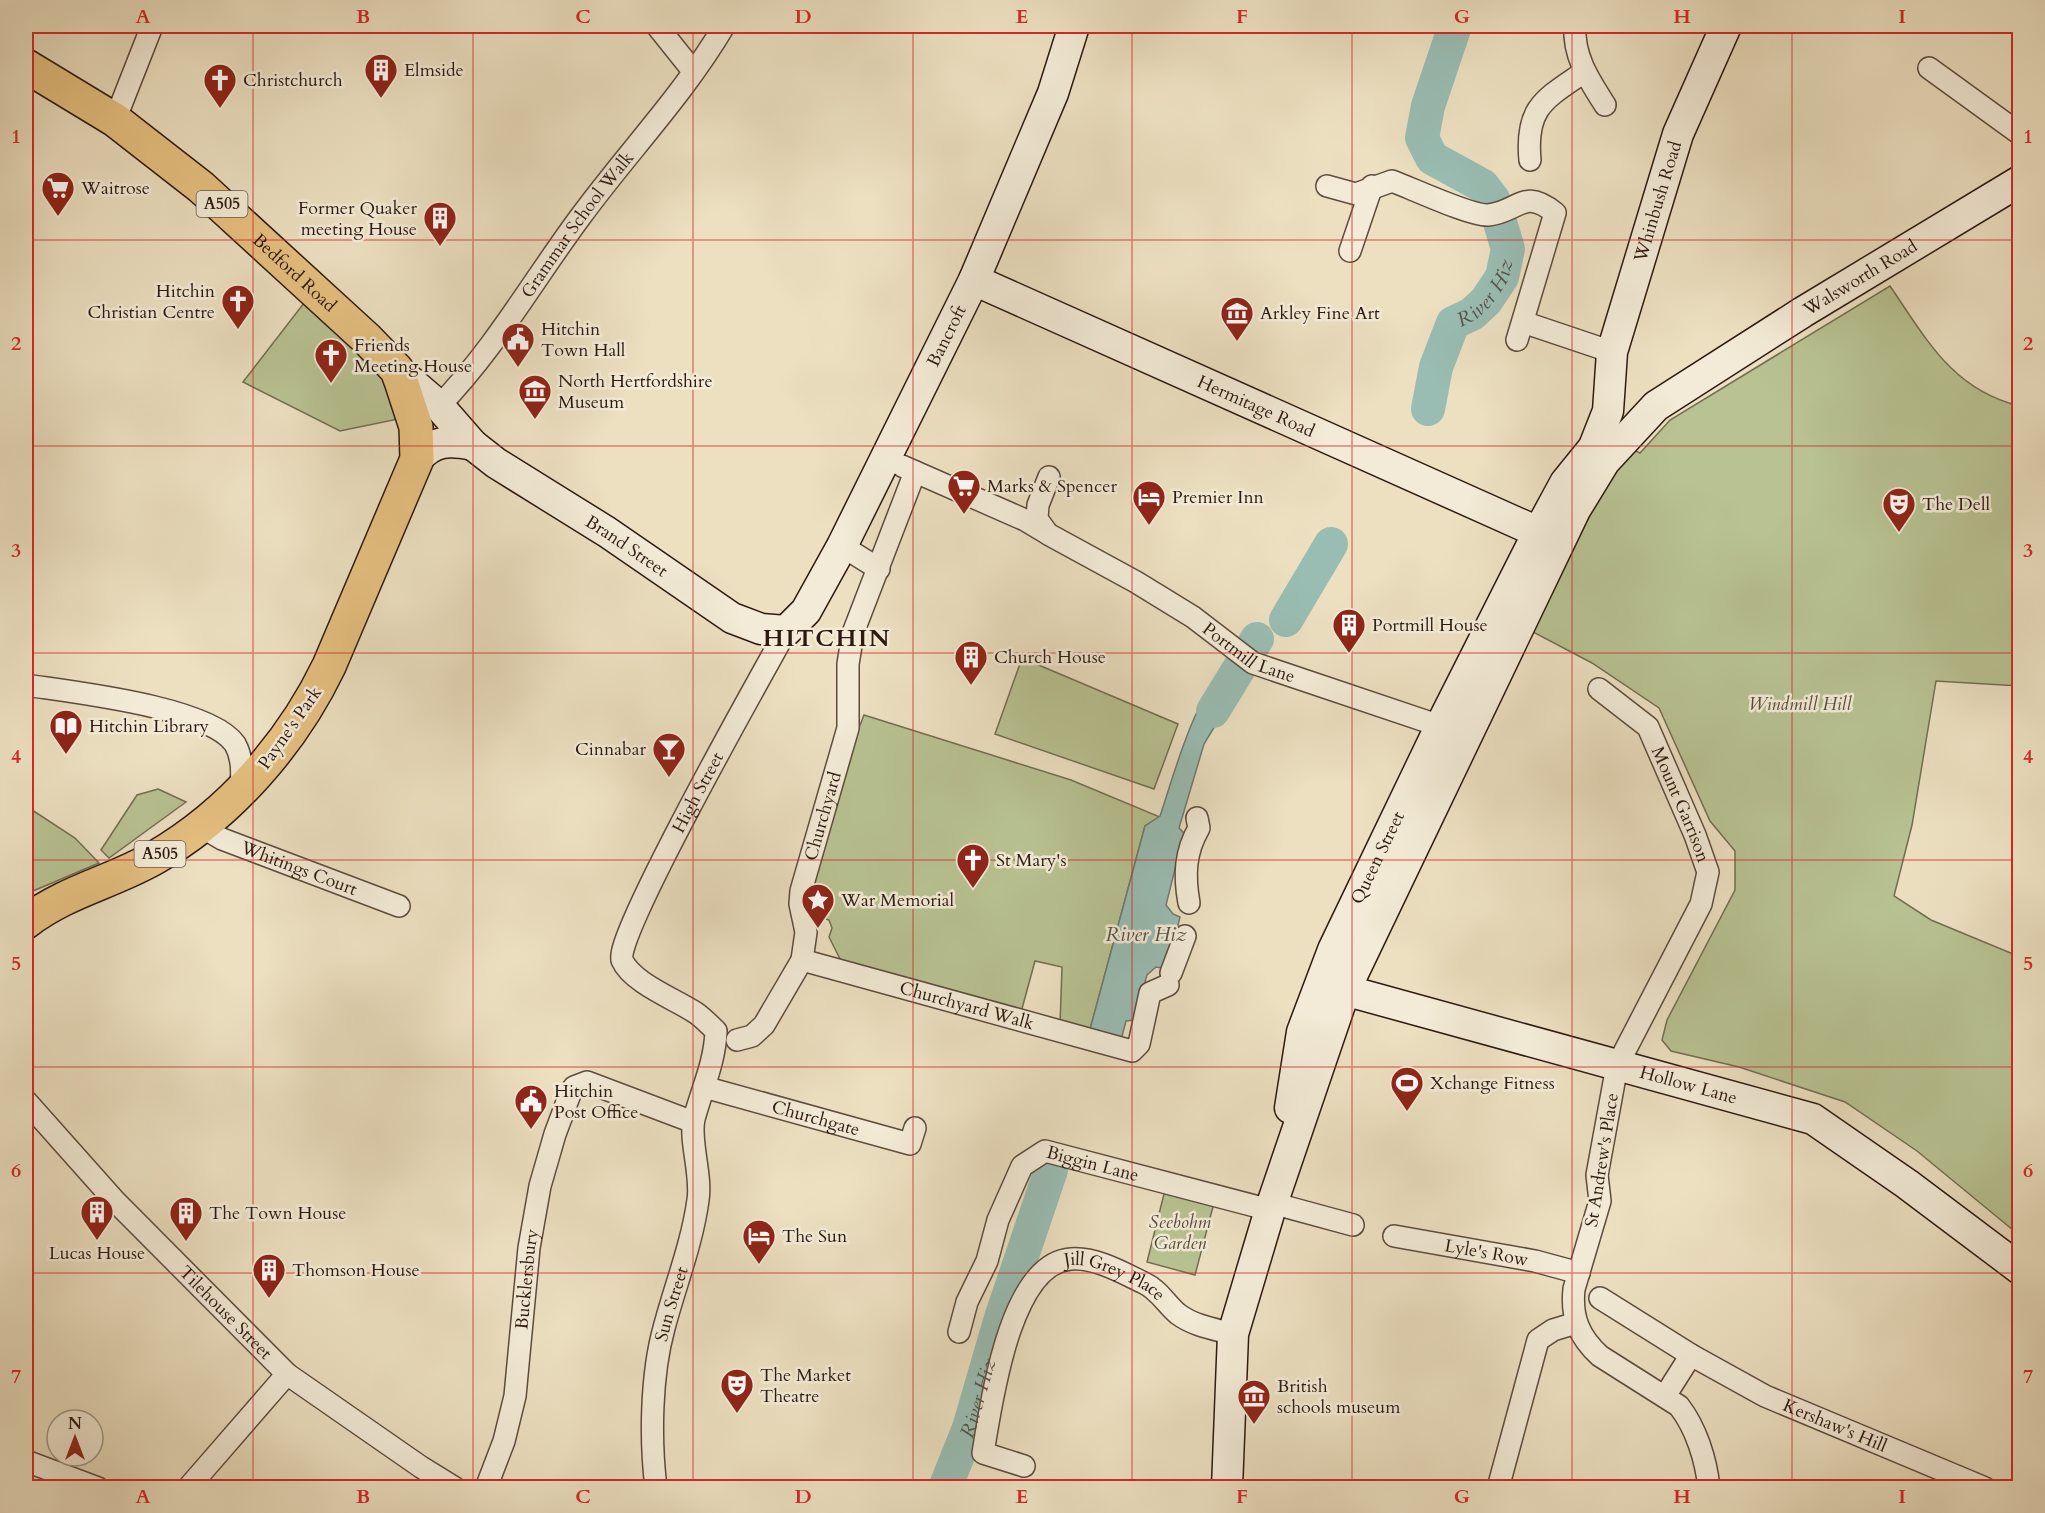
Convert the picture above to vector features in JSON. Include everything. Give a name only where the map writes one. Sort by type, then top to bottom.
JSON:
[{"type":"main road","name":"Bedford Road","points":[[26,66],[115,120],[226,207],[397,370],[416,427],[428,450]]},
{"type":"main road","name":"Payne's Park","points":[[26,922],[49,904],[156,857],[200,826],[274,755],[316,694],[428,450]]},
{"type":"street","points":[[115,120],[152,26]]},
{"type":"street","points":[[657,26],[693,71]]},
{"type":"street","name":"Grammar School Walk","points":[[439,406],[470,374],[583,214],[693,71],[724,26]]},
{"type":"street","name":"Bancroft","points":[[786,631],[806,611],[842,546],[974,280],[1053,93],[1074,26]]},
{"type":"street","points":[[1575,26],[1574,38],[1584,72],[1605,105]]},
{"type":"street","name":"Whinbush Road","points":[[1596,444],[1608,411],[1612,384],[1612,352],[1678,134],[1726,26]]},
{"type":"street","points":[[1929,68],[2019,134]]},
{"type":"street","points":[[1530,160],[1529,144],[1538,106],[1584,72]]},
{"type":"street","points":[[1327,186],[1356,194],[1372,186],[1392,181],[1472,212],[1496,212],[1525,201],[1542,202],[1555,213],[1520,331],[1612,352]]},
{"type":"street","name":"Walsworth Road","points":[[1550,537],[1575,510],[1605,461],[1656,406],[1803,312],[2019,182]]},
{"type":"street","points":[[1350,250],[1372,186]]},
{"type":"street","name":"Hermitage Road","points":[[974,280],[1550,537]]},
{"type":"street","name":"Brand Street","points":[[397,370],[439,406],[473,445],[496,464],[607,532],[732,618],[761,629],[786,631]]},
{"type":"street","name":"Walsworth Road","points":[[1550,537],[1565,483],[1596,444],[1651,399],[1703,376]]},
{"type":"street","points":[[1612,384],[1629,400],[1651,399]]},
{"type":"street","points":[[428,450],[446,423],[439,406]]},
{"type":"street","points":[[428,450],[453,441],[473,445]]},
{"type":"street","name":"Portmill Lane","points":[[885,459],[1025,520],[1136,582],[1193,617],[1253,663],[1454,731]]},
{"type":"street","name":"Churchyard","points":[[737,1040],[752,1036],[764,1025],[802,960],[806,932],[800,904],[801,891],[848,729],[848,664],[853,633],[915,472]]},
{"type":"street","points":[[1048,534],[1037,519],[1038,505],[1049,477]]},
{"type":"street","name":"Queen Street","points":[[1227,1488],[1233,1334],[1271,1207],[1302,1032],[1333,987],[1333,950],[1454,731],[1550,537]]},
{"type":"street","points":[[842,546],[879,569]]},
{"type":"street","name":"High Street","points":[[704,1087],[716,1051],[716,1031],[698,1014],[633,975],[621,959],[622,950],[636,914],[694,800],[786,631]]},
{"type":"street","points":[[26,685],[159,708],[220,730],[235,745],[240,755],[241,789]]},
{"type":"street","name":"Mount Garrison","points":[[1599,689],[1648,727],[1695,835],[1708,872],[1701,904],[1617,1066]]},
{"type":"street","name":"Churchyard Walk","points":[[802,960],[1087,1040],[1124,1049],[1139,1044],[1150,993],[1169,979],[1187,937],[1189,908],[1185,878],[1190,844],[1199,828],[1197,818]]},
{"type":"street","name":"Whitings Court","points":[[200,826],[222,839],[399,906]]},
{"type":"street","name":"Hollow Lane","points":[[1333,987],[1813,1119],[1907,1184],[2019,1269]]},
{"type":"street","name":"St Andrew's Place","points":[[1576,1323],[1572,1303],[1600,1201],[1598,1175],[1617,1066]]},
{"type":"street","name":"Bucklersbury","points":[[486,1488],[504,1441],[515,1396],[529,1248],[540,1186],[555,1134],[570,1094],[574,1087],[587,1082],[693,1122]]},
{"type":"street","points":[[693,1122],[704,1087]]},
{"type":"street","name":"Churchgate","points":[[704,1087],[910,1144],[915,1128]]},
{"type":"street","name":"Tilehouse Street","points":[[26,1101],[115,1201],[287,1374],[455,1488]]},
{"type":"street","name":"Sun Street","points":[[656,1488],[653,1438],[657,1367],[663,1330],[698,1202],[700,1177],[693,1122]]},
{"type":"street","name":"Biggin Lane","points":[[959,1332],[967,1302],[987,1260],[998,1220],[1022,1166],[1044,1151],[1271,1207]]},
{"type":"street","points":[[1271,1207],[1353,1225]]},
{"type":"street","name":"Lyle's Row","points":[[1394,1236],[1535,1261],[1579,1273]]},
{"type":"street","name":"Jill Grey Place","points":[[1024,1466],[983,1453],[999,1365],[1020,1302],[1034,1282],[1053,1264],[1071,1259],[1098,1263],[1147,1284],[1187,1319],[1233,1334]]},
{"type":"street","name":"Kershaw's Hill","points":[[1600,1298],[1690,1355],[1765,1396],[1985,1488]]},
{"type":"street","points":[[1498,1488],[1538,1340],[1553,1330],[1576,1323],[1582,1337],[1600,1356],[1665,1396],[1679,1406],[1688,1417],[1709,1488]]},
{"type":"street","points":[[1665,1396],[1690,1355]]},
{"type":"street","points":[[188,1488],[287,1374]]},
{"type":"street","points":[[26,1461],[98,1488]]},
{"type":"green space","name":"Windmill Hill","points":[[1890,286],[1929,343],[1958,375],[1976,388],[2019,406],[2019,686],[1936,681],[1912,825],[1894,896],[1931,920],[2018,956],[2019,1235],[1917,1151],[1845,1102],[1739,1067],[1671,1051],[1662,1040],[1667,1020],[1735,890],[1735,851],[1710,821],[1659,708],[1592,663],[1533,632],[1559,574],[1626,446],[1640,453],[1670,420]]},
{"type":"green space","points":[[304,303],[382,365],[403,418],[340,431],[243,382]]},
{"type":"green space","points":[[1022,658],[1178,724],[1154,789],[995,734]]},
{"type":"green space","points":[[864,715],[1071,780],[1160,817],[1145,826],[1089,1033],[1060,1025],[1062,967],[1035,961],[1020,1016],[841,961],[829,937],[832,928],[829,920],[820,917],[812,918],[807,885],[841,774]]},
{"type":"green space","points":[[158,789],[186,802],[109,858],[101,850],[137,795]]},
{"type":"green space","points":[[26,806],[75,838],[99,863],[26,894]]},
{"type":"green space","name":"Seebohm Garden","points":[[1165,1190],[1214,1203],[1195,1275],[1147,1262]]},
{"type":"water","name":"River Hiz","points":[[1233,667],[1239,670],[1242,681],[1204,744],[1179,828],[1184,833],[1166,905],[1173,914],[1180,917],[1167,969],[1156,967],[1147,975],[1134,1020],[1126,1021],[1121,1040],[1089,1033],[1145,826],[1160,816],[1179,757],[1198,710],[1220,675]]},
{"type":"waterway","name":"River Hiz","points":[[1428,409],[1436,367],[1453,323],[1472,314],[1486,301],[1502,277],[1508,249],[1493,199],[1483,186],[1432,158],[1422,138],[1428,106],[1455,26]]},
{"type":"waterway","name":"River Hiz","points":[[1286,620],[1331,544]]},
{"type":"waterway","name":"River Hiz","points":[[1213,711],[1257,639]]},
{"type":"waterway","name":"River Hiz","points":[[945,1488],[969,1428],[1001,1318],[1051,1170]]},
{"type":"place","name":"Elmside","points":[[381,99]]},
{"type":"place","name":"Christchurch","points":[[220,109]]},
{"type":"place","name":"Waitrose","points":[[58,217]]},
{"type":"place","name":"Former Quaker meeting House","points":[[440,247]]},
{"type":"place","name":"Hitchin Christian Centre","points":[[238,330]]},
{"type":"place","name":"Arkley Fine Art","points":[[1237,342]]},
{"type":"place","name":"Hitchin Town Hall","points":[[518,368]]},
{"type":"place","name":"Friends Meeting House","points":[[331,384]]},
{"type":"place","name":"North Hertfordshire Museum","points":[[535,420]]},
{"type":"place","name":"Marks & Spencer","points":[[964,515]]},
{"type":"place","name":"Premier Inn","points":[[1149,526]]},
{"type":"place","name":"The Dell","points":[[1899,533]]},
{"type":"place","name":"Portmill House","points":[[1349,654]]},
{"type":"place","name":"Church House","points":[[971,686]]},
{"type":"place","name":"Hitchin Library","points":[[66,755]]},
{"type":"place","name":"Cinnabar","points":[[669,778]]},
{"type":"place","name":"St Mary's","points":[[973,889]]},
{"type":"place","name":"War Memorial","points":[[818,929]]},
{"type":"place","name":"Xchange Fitness","points":[[1407,1112]]},
{"type":"place","name":"Hitchin Post Office","points":[[531,1130]]},
{"type":"place","name":"Lucas House","points":[[97,1241]]},
{"type":"place","name":"The Town House","points":[[186,1242]]},
{"type":"place","name":"The Sun","points":[[759,1265]]},
{"type":"place","name":"Thomson House","points":[[269,1299]]},
{"type":"place","name":"The Market Theatre","points":[[737,1414]]},
{"type":"place","name":"British schools museum","points":[[1254,1425]]},
{"type":"district","name":"HITCHIN","points":[[827,638]]}]
